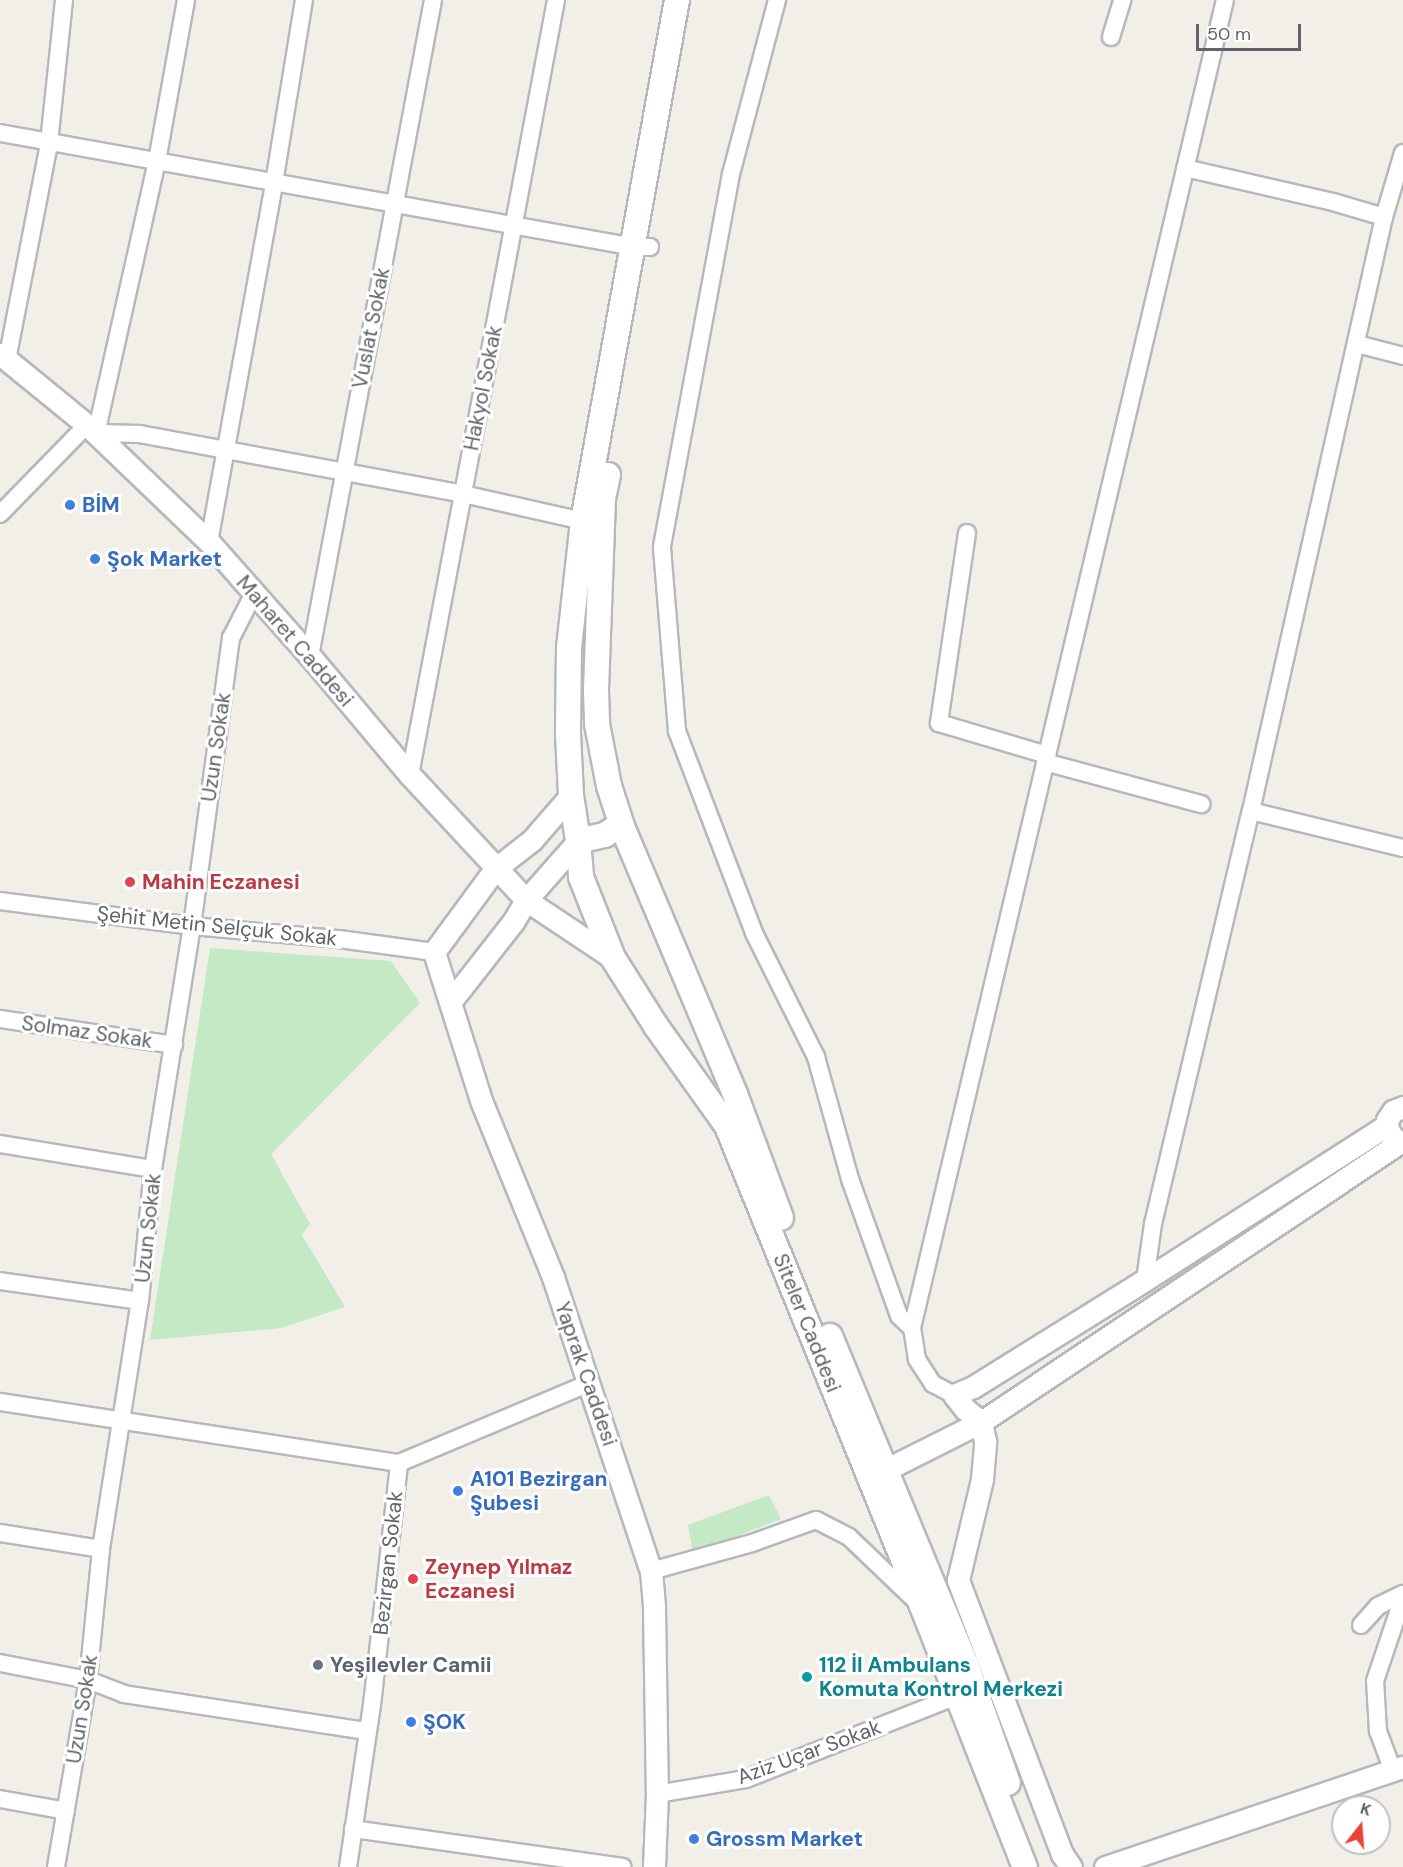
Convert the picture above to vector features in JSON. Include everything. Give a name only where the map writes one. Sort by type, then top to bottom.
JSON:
[{"type":"main road","points":[[642,247],[677,0]]},
{"type":"main road","points":[[642,247],[693,0]]},
{"type":"main road","name":"Siteler Caddesi","points":[[642,247],[583,521],[569,648],[570,795],[578,841],[580,877],[613,958],[656,1026],[727,1126],[922,1606],[1025,1867]]},
{"type":"main road","name":"Siteler Caddesi","points":[[642,247],[603,499],[597,724],[609,786],[621,824],[735,1094],[799,1264],[887,1469],[966,1664],[1038,1867]]},
{"type":"main road","points":[[570,795],[597,784],[609,786]]},
{"type":"main road","points":[[578,841],[605,835],[621,824]]},
{"type":"street","points":[[4,357],[49,143],[64,0]]},
{"type":"street","points":[[0,514],[92,429],[157,161],[186,0]]},
{"type":"street","points":[[208,542],[274,183],[304,0]]},
{"type":"street","name":"Vuslat Sokak","points":[[310,656],[433,0]]},
{"type":"street","name":"Hakyol Sokak","points":[[410,775],[556,0]]},
{"type":"street","points":[[777,0],[731,174],[662,548],[677,731],[754,933],[816,1057],[850,1179],[899,1316],[912,1328]]},
{"type":"street","points":[[1112,37],[1122,0]]},
{"type":"street","points":[[1071,1867],[1062,1854],[958,1580],[982,1479],[985,1442],[981,1422],[954,1395],[933,1384],[917,1359],[912,1328],[1225,0]]},
{"type":"street","points":[[0,133],[642,247]]},
{"type":"street","points":[[1145,1280],[1153,1224],[1251,811],[1384,217],[1403,153]]},
{"type":"street","points":[[1185,168],[1333,202],[1384,217]]},
{"type":"street","points":[[1357,344],[1403,356]]},
{"type":"street","name":"Maharet Caddesi","points":[[4,357],[92,429],[208,542],[310,656],[410,775],[495,869]]},
{"type":"street","points":[[92,429],[140,434],[344,471],[463,494],[583,521]]},
{"type":"street","points":[[967,533],[939,723],[1046,759],[1201,804]]},
{"type":"street","name":"Uzun Sokak","points":[[56,1867],[88,1680],[119,1422],[140,1301],[153,1170],[192,926],[231,638],[254,593]]},
{"type":"street","points":[[434,952],[495,869],[532,840],[570,795]]},
{"type":"street","points":[[1251,811],[1403,848]]},
{"type":"street","points":[[451,1001],[513,922],[526,900],[578,841]]},
{"type":"street","points":[[495,869],[526,900],[613,958]]},
{"type":"street","name":"Şehit Metin Selçuk Sokak","points":[[0,901],[192,926],[339,939],[434,952]]},
{"type":"street","name":"Yaprak Caddesi","points":[[434,952],[482,1103],[553,1277],[651,1571],[654,1608],[657,1794],[654,1867]]},
{"type":"street","name":"Solmaz Sokak","points":[[0,1019],[174,1045]]},
{"type":"street","points":[[1402,1105],[1389,1115],[1387,1125],[1393,1138],[1403,1141]]},
{"type":"street","points":[[954,1395],[973,1387],[1145,1280],[1387,1125]]},
{"type":"street","points":[[887,1469],[981,1422],[1403,1141]]},
{"type":"street","points":[[0,1144],[153,1170]]},
{"type":"street","points":[[0,1281],[140,1301]]},
{"type":"street","name":"Bezirgan Sokak","points":[[348,1867],[367,1731],[399,1463],[589,1383]]},
{"type":"street","points":[[0,1402],[399,1463]]},
{"type":"street","points":[[651,1571],[752,1543],[816,1520],[849,1537],[922,1606]]},
{"type":"street","points":[[0,1533],[102,1549]]},
{"type":"street","points":[[1105,1867],[1398,1769],[1378,1731],[1376,1681],[1402,1604],[1378,1606],[1361,1625]]},
{"type":"street","points":[[0,1663],[88,1680],[123,1694],[367,1731]]},
{"type":"street","name":"Aziz Uçar Sokak","points":[[657,1794],[746,1779],[957,1696]]},
{"type":"street","points":[[0,1799],[66,1811]]},
{"type":"street","points":[[353,1829],[622,1867]]},
{"type":"green space","points":[[210,948],[391,961],[420,1003],[271,1154],[310,1224],[302,1235],[345,1307],[281,1328],[150,1340]]},
{"type":"green space","points":[[769,1495],[781,1519],[693,1553],[688,1525]]},
{"type":"place","name":"BİM","points":[[70,505]]},
{"type":"place","name":"Şok Market","points":[[95,559]]},
{"type":"place","name":"Mahin Eczanesi","points":[[130,882]]},
{"type":"place","name":"A101 Bezirgan Şubesi","points":[[458,1491]]},
{"type":"place","name":"Zeynep Yılmaz Eczanesi","points":[[413,1579]]},
{"type":"place","name":"Yeşilevler Camii","points":[[318,1665]]},
{"type":"place","name":"112 İl Ambulans Komuta Kontrol Merkezi","points":[[807,1677]]},
{"type":"place","name":"ŞOK","points":[[411,1722]]},
{"type":"place","name":"Grossm Market","points":[[694,1839]]}]
